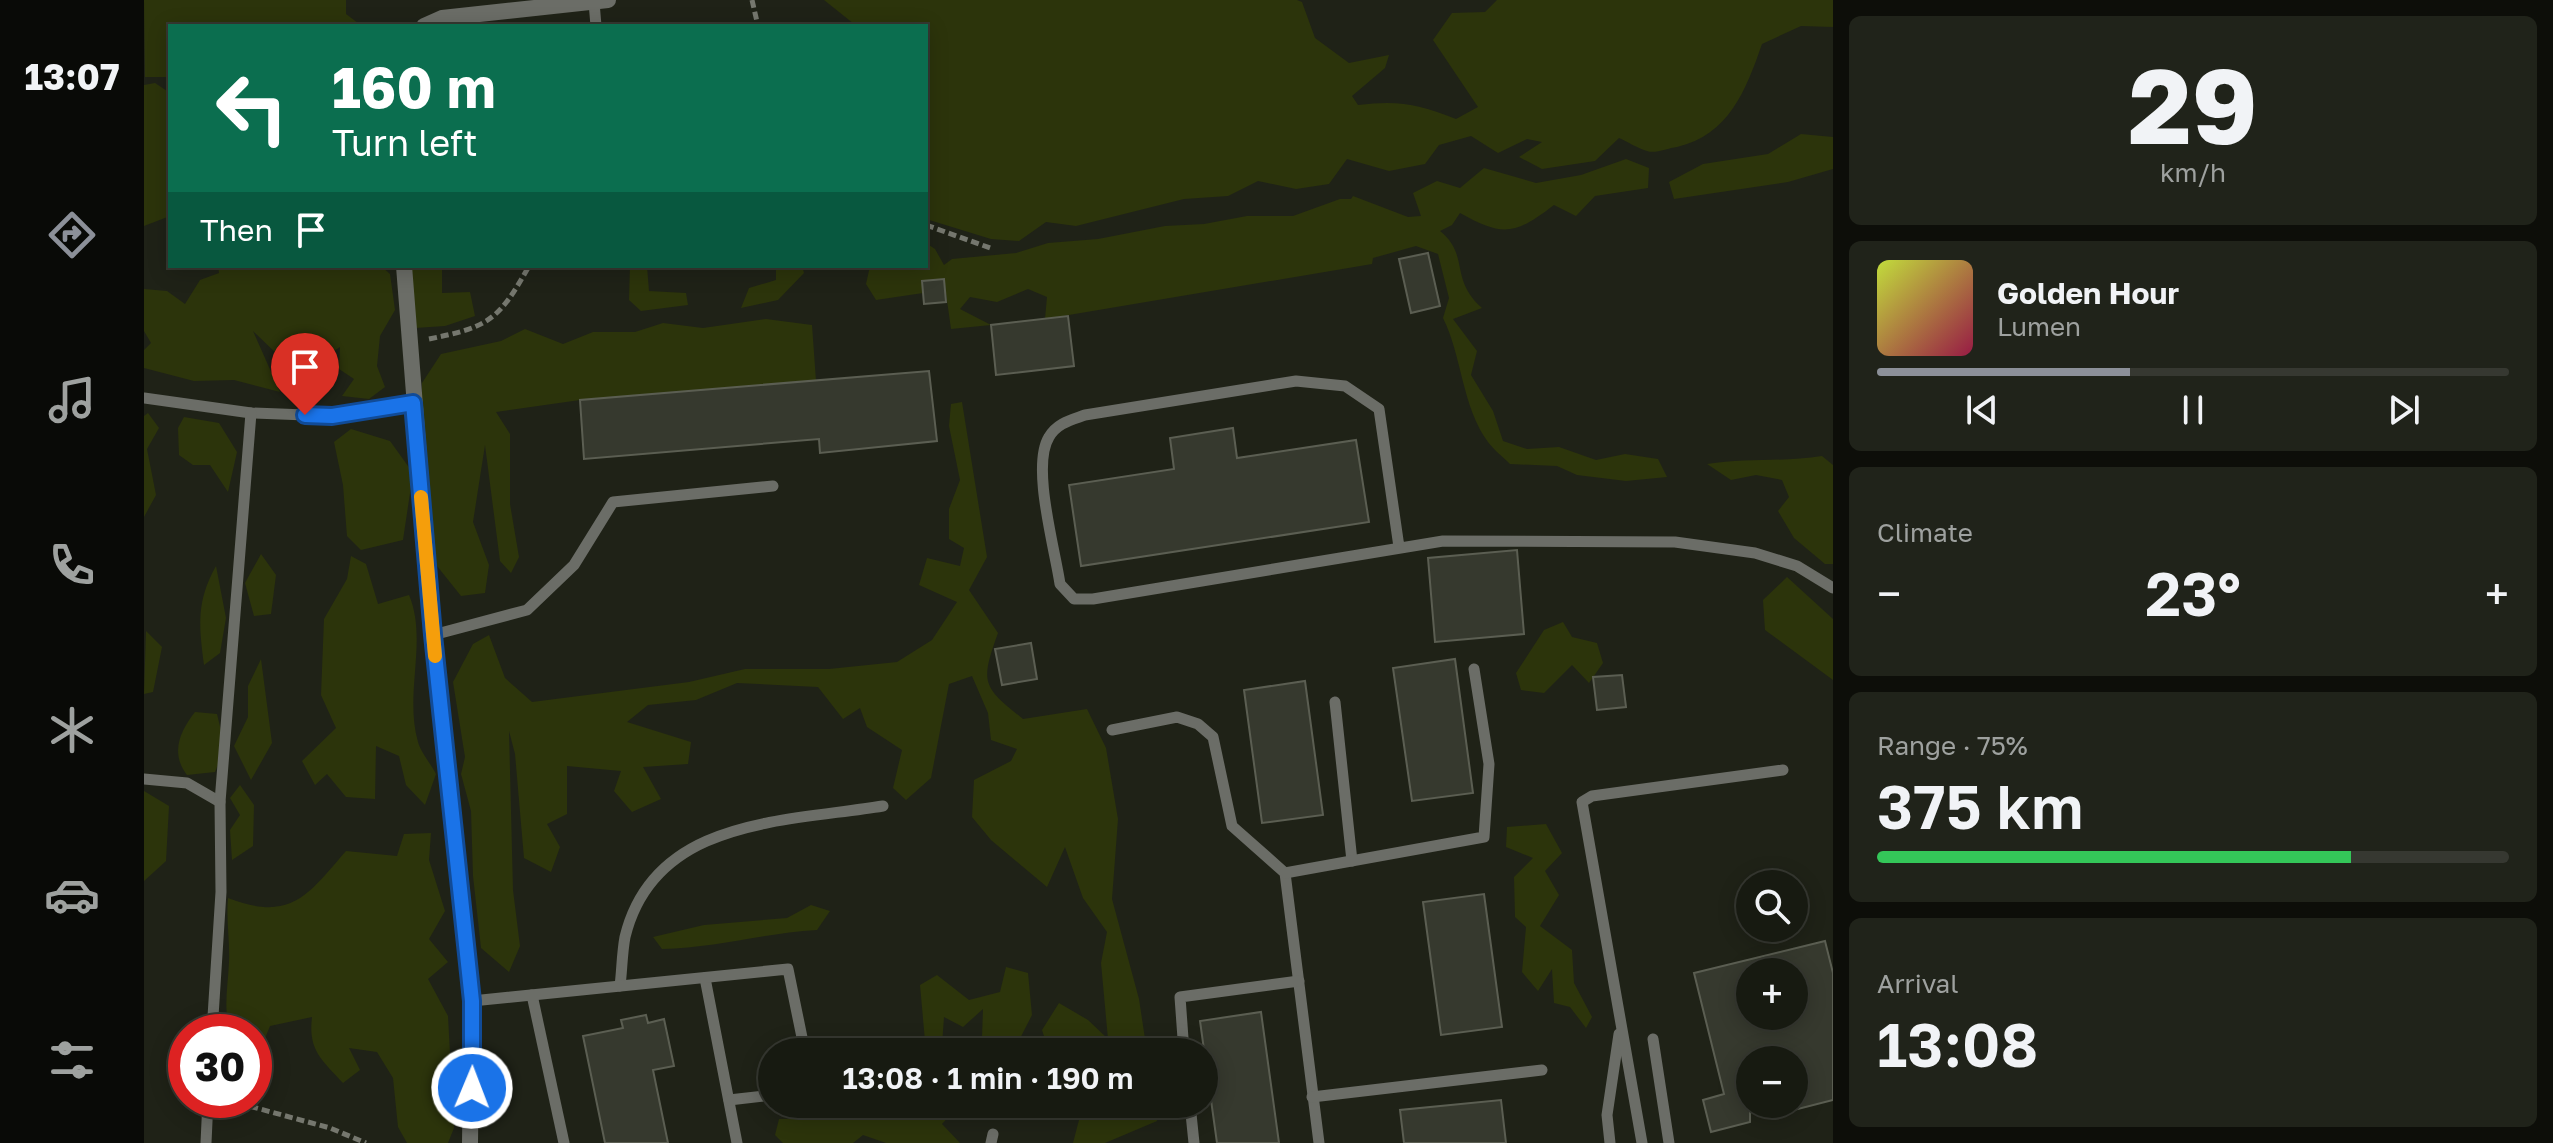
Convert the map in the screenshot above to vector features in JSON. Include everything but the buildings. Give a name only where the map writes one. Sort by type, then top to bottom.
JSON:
[{"type":"street","points":[[428,24],[442,18],[601,1]]},
{"type":"street","points":[[404,268],[433,635],[472,1001],[470,1143]]},
{"type":"lane","points":[[596,24],[601,1]]},
{"type":"lane","points":[[1399,547],[1379,409],[1345,386],[1296,381],[1085,415],[1061,423],[1049,436],[1040,459],[1060,584],[1074,599],[1093,599],[1443,541],[1675,542],[1755,553],[1797,566],[1833,588]]},
{"type":"lane","points":[[144,398],[251,413],[332,416],[413,403]]},
{"type":"lane","points":[[213,1014],[221,892],[220,802],[251,413]]},
{"type":"lane","points":[[433,635],[527,610],[574,565],[613,502],[773,486]]},
{"type":"lane","points":[[1285,873],[1484,837],[1489,764],[1474,669]]},
{"type":"lane","points":[[1335,702],[1352,861]]},
{"type":"lane","points":[[1112,730],[1177,717],[1198,724],[1213,737],[1232,826],[1285,873],[1319,1143]]},
{"type":"lane","points":[[1642,1143],[1582,802],[1592,796],[1783,770]]},
{"type":"lane","points":[[144,779],[187,783],[220,802]]},
{"type":"lane","points":[[620,986],[625,936],[647,889],[675,856],[721,833],[883,806]]},
{"type":"lane","points":[[472,1001],[788,969],[802,1038]]},
{"type":"lane","points":[[705,978],[737,1143]]},
{"type":"lane","points":[[1183,1038],[1180,997],[1299,981]]},
{"type":"lane","points":[[532,995],[564,1143]]},
{"type":"lane","points":[[1610,1143],[1607,1115],[1621,1022]]},
{"type":"lane","points":[[1653,1039],[1669,1143]]},
{"type":"lane","points":[[1312,1097],[1542,1070]]},
{"type":"lane","points":[[729,1100],[758,1097]]},
{"type":"lane","points":[[206,1143],[207,1118]]},
{"type":"lane","points":[[1191,1118],[1194,1143]]},
{"type":"path","points":[[752,0],[758,24]]},
{"type":"path","points":[[928,226],[993,249]]},
{"type":"path","points":[[409,344],[474,330],[495,316],[528,268]]},
{"type":"path","points":[[272,1112],[330,1128],[366,1143]]},
{"type":"green space","points":[[144,0],[346,0],[346,14],[359,24],[168,24],[168,77],[145,77]]},
{"type":"green space","points":[[824,0],[1297,0],[1302,2],[1315,38],[1349,63],[1389,55],[1385,68],[1352,96],[1358,105],[1408,104],[1456,119],[1478,107],[1433,40],[1452,13],[1485,12],[1497,0],[1833,0],[1833,27],[1801,26],[1762,44],[1742,94],[1723,121],[1695,141],[1677,147],[1650,152],[1619,138],[1595,161],[1542,169],[1519,157],[1542,142],[1527,139],[1498,153],[1471,136],[1439,145],[1425,164],[1389,171],[1347,159],[1329,184],[1296,189],[1258,181],[1228,196],[1184,199],[1076,226],[1046,222],[1019,241],[991,239],[928,220],[928,24],[854,24]]},
{"type":"green space","points":[[155,83],[168,92],[168,217],[144,226],[144,85]]},
{"type":"green space","points":[[1801,134],[1833,137],[1833,169],[1788,182],[1674,199],[1669,182],[1703,164],[1768,154]]},
{"type":"green space","points":[[1626,159],[1649,168],[1648,188],[1595,196],[1576,216],[1554,205],[1518,227],[1498,229],[1460,213],[1452,225],[1440,231],[1455,249],[1466,287],[1482,308],[1453,319],[1477,351],[1471,375],[1493,411],[1503,441],[1527,449],[1559,447],[1596,460],[1625,454],[1658,459],[1667,477],[1626,481],[1577,475],[1557,466],[1510,464],[1479,428],[1467,397],[1443,318],[1449,298],[1438,254],[1416,246],[1373,258],[1372,264],[1045,319],[1047,297],[1028,289],[997,302],[970,297],[960,309],[991,325],[951,329],[944,279],[922,281],[923,293],[876,300],[866,284],[870,268],[928,268],[928,244],[935,249],[944,265],[952,259],[1016,253],[1048,243],[1098,239],[1165,226],[1204,224],[1247,216],[1293,216],[1353,196],[1408,217],[1421,216],[1413,193],[1437,181],[1460,188],[1484,168],[1536,183],[1581,175]]},
{"type":"green space","points":[[218,268],[383,268],[390,274],[395,310],[380,336],[377,366],[385,387],[369,399],[342,396],[354,379],[339,369],[340,347],[304,371],[280,357],[253,331],[280,392],[234,380],[194,381],[144,368],[144,350],[151,343],[144,331],[144,289],[167,291],[185,304],[200,280],[219,273]]},
{"type":"green space","points":[[412,268],[442,268],[442,293],[470,292],[475,316],[445,326],[415,328],[409,273]]},
{"type":"green space","points":[[630,268],[647,268],[649,291],[686,293],[688,305],[641,311],[629,300]]},
{"type":"green space","points":[[776,268],[803,268],[804,273],[778,300],[741,308],[749,288],[776,280]]},
{"type":"green space","points":[[766,319],[812,325],[816,381],[580,400],[496,412],[510,434],[510,504],[519,557],[511,573],[500,561],[485,445],[473,522],[489,565],[485,593],[461,596],[433,561],[422,426],[422,383],[441,354],[501,341],[525,329],[563,344],[593,332],[635,332],[663,323],[703,328]]},
{"type":"green space","points":[[962,402],[987,557],[969,590],[998,633],[989,663],[988,682],[999,699],[1023,719],[1087,709],[1106,748],[1118,819],[1112,899],[1139,999],[1145,1038],[1108,1038],[1101,963],[1107,932],[1083,898],[1065,847],[1047,887],[991,840],[972,817],[974,780],[1011,761],[1017,749],[991,740],[988,713],[972,676],[949,684],[931,778],[906,800],[893,788],[902,750],[867,727],[860,708],[843,719],[818,687],[737,683],[696,700],[648,705],[627,722],[691,742],[688,764],[643,767],[661,799],[632,812],[614,791],[621,771],[567,766],[567,814],[547,824],[560,847],[551,872],[524,858],[515,754],[509,731],[513,890],[520,946],[509,972],[481,948],[473,876],[471,811],[461,774],[465,757],[453,682],[473,644],[489,635],[505,678],[532,702],[689,682],[745,669],[829,669],[897,662],[932,640],[957,602],[919,585],[927,558],[960,566],[964,548],[949,539],[949,509],[960,480],[949,426],[951,404]]},
{"type":"green space","points":[[148,413],[159,428],[147,449],[156,495],[144,517],[144,416]]},
{"type":"green space","points":[[184,417],[219,423],[237,452],[228,492],[210,465],[193,465],[179,455],[178,428]]},
{"type":"green space","points":[[351,429],[390,441],[413,473],[403,540],[361,550],[347,536],[343,485],[334,442]]},
{"type":"green space","points":[[1822,456],[1833,465],[1833,564],[1825,564],[1794,538],[1778,511],[1789,497],[1782,480],[1756,475],[1731,480],[1707,464],[1793,459]]},
{"type":"green space","points":[[261,554],[276,575],[271,614],[254,616],[245,583]]},
{"type":"green space","points":[[351,556],[366,564],[378,604],[409,595],[414,612],[417,649],[414,724],[419,746],[436,774],[425,805],[406,785],[399,756],[376,746],[375,799],[346,797],[327,774],[315,785],[302,761],[336,728],[321,695],[324,619],[347,579]]},
{"type":"green space","points":[[216,566],[226,618],[220,653],[204,665],[202,603]]},
{"type":"green space","points":[[1787,577],[1833,619],[1833,680],[1765,630],[1763,600]]},
{"type":"green space","points":[[1563,622],[1572,637],[1597,643],[1603,663],[1589,683],[1572,665],[1544,693],[1521,690],[1516,673],[1544,630]]},
{"type":"green space","points":[[146,631],[162,647],[153,692],[144,694]]},
{"type":"green space","points":[[261,659],[272,743],[251,780],[234,746],[248,717],[248,686]]},
{"type":"green space","points":[[195,712],[217,714],[225,747],[215,772],[187,775],[179,759],[179,742]]},
{"type":"green space","points":[[240,785],[254,805],[253,846],[232,860],[230,830],[240,815],[230,798]]},
{"type":"green space","points":[[144,791],[169,806],[166,861],[144,881]]},
{"type":"green space","points":[[1546,824],[1562,853],[1545,871],[1559,895],[1540,926],[1572,950],[1574,983],[1592,1017],[1586,1028],[1570,1007],[1554,1003],[1552,969],[1538,991],[1522,972],[1526,927],[1515,917],[1514,877],[1533,858],[1506,847],[1507,827]]},
{"type":"green space","points":[[431,833],[429,860],[445,911],[429,939],[448,962],[428,979],[448,1016],[454,1128],[448,1143],[407,1143],[398,1127],[393,1078],[377,1052],[349,1048],[360,1070],[343,1083],[314,1046],[312,1017],[272,1026],[272,1014],[227,1014],[228,898],[250,905],[283,906],[308,892],[346,851],[397,856],[404,834]]},
{"type":"green space","points":[[811,905],[830,911],[817,930],[662,949],[653,937],[704,925],[787,918]]},
{"type":"green space","points":[[1006,967],[1028,973],[1032,1015],[1020,1038],[982,1038],[983,1009],[963,1027],[944,1017],[942,1038],[925,1038],[920,985],[937,975],[969,1000],[1000,992]]},
{"type":"green space","points":[[1059,1003],[1088,1020],[1107,1038],[1045,1038],[1042,1030]]},
{"type":"green space","points":[[947,1118],[942,1124],[960,1143],[886,1143],[863,1135],[853,1143],[783,1143],[775,1135],[779,1119]]},
{"type":"green space","points":[[1157,1118],[1157,1121],[1105,1143],[1073,1143],[1079,1120]]},
{"type":"slow traffic","points":[[421,497],[435,656]]},
{"type":"route","points":[[305,415],[332,416],[413,403],[433,635],[472,1001],[472,1088]]}]
